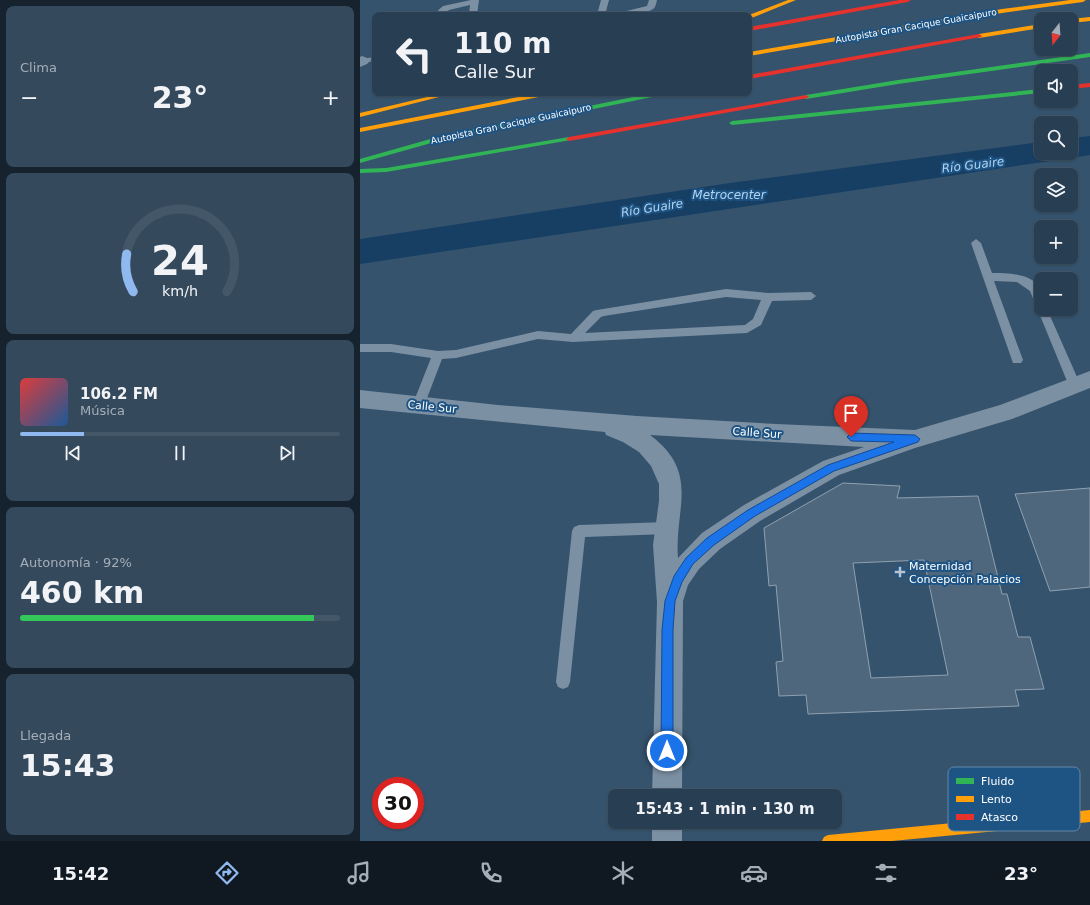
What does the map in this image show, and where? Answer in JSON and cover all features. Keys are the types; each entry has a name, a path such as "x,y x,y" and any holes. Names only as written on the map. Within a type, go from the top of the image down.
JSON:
{"main road":[{"path":"752,28 908,0"},
{"name":"Autopista Gran Cacique Guaicaipuro","path":"752,53 1002,11 1083,0"},
{"path":"752,16 796,4"},
{"path":"1078,21 1090,19"},
{"name":"Autopista Gran Cacique Guaicaipuro","path":"752,76 905,48 1034,27"},
{"path":"360,171 386,170 480,155 659,122 898,82 1029,65 1090,55"},
{"path":"1029,65 1090,60"},
{"path":"1078,86 1090,84"},
{"path":"659,122 716,123 957,101 1034,92"},
{"path":"360,115 439,96"},
{"path":"360,130 534,96"},
{"name":"Autopista Gran Cacique Guaicaipuro","path":"360,161 441,138 647,96"},
{"path":"1080,817 1090,816"},
{"path":"828,841 948,830"}],"street":[{"name":"Calle Sur","path":"670,601 678,579 690,561 710,542 752,513 831,468 915,439 1004,413 1082,383"},
{"name":"Calle Sur","path":"360,399 418,406 600,422 803,436 915,439"},
{"name":"Calle Sur","path":"600,422 628,433 650,447 663,464 671,490 665,546 670,601 668,630 667,789"},
{"path":"667,829 667,841"}],"lane":[{"path":"602,12 605,0"},
{"path":"629,12 650,8 653,0"},
{"path":"441,12 446,8 475,1 473,12"},
{"path":"976,243 1017,360"},
{"path":"987,277 1014,278 1033,286 1034,288"},
{"path":"573,338 597,314 604,312 726,293 768,297 811,296"},
{"path":"360,348 391,348 438,355 456,354 488,345 538,335 573,338 748,329 757,322 768,297"},
{"path":"1046,316 1082,383"},
{"path":"418,406 438,355"},
{"path":"563,682 579,531 667,528"}],"water":[{"name":"Metrocenter","path":"1090,136 1090,155 1078,157 1078,137"},
{"name":"Metrocenter","path":"1034,143 1034,160 1057,160 360,264 360,239 730,183"}],"building":[{"path":"843,483 900,486 897,498 978,496 1002,594 1007,594 1018,637 1030,637 1044,689 1015,690 1019,706 808,714 806,695 779,696 776,662 783,661 776,585 769,586 764,528","holes":["924,560 948,675 871,678 853,563"]},
{"path":"1090,488 1090,587 1050,591 1015,494"}],"traffic: fast":[{"path":"806,97 898,82 1090,55"},
{"path":"732,123 1034,92"},
{"path":"360,161 441,138 647,96"},
{"path":"360,171 386,170 569,139"}],"traffic: slow":[{"path":"752,16 793,0"},
{"path":"752,53 1002,11 1083,0"},
{"path":"1078,20 1090,19"},
{"path":"979,36 1034,27"},
{"path":"360,115 439,96"},
{"path":"360,130 534,96"},
{"path":"1080,817 1090,816"},
{"path":"828,841 948,830"}],"traffic: jam":[{"path":"752,28 908,0"},
{"path":"752,76 979,36"},
{"path":"1078,86 1090,85"},
{"path":"569,139 806,97"}],"place":[{"name":"Maternidad Concepción Palacios","path":"900,572"}],"route":[{"path":"667,751 668,630 670,601 678,579 690,561 710,542 752,513 831,468 915,439 851,437"}],"water label":[{"name":"Río Guaire","path":"973,165"},
{"name":"Río Guaire","path":"652,208"}]}
